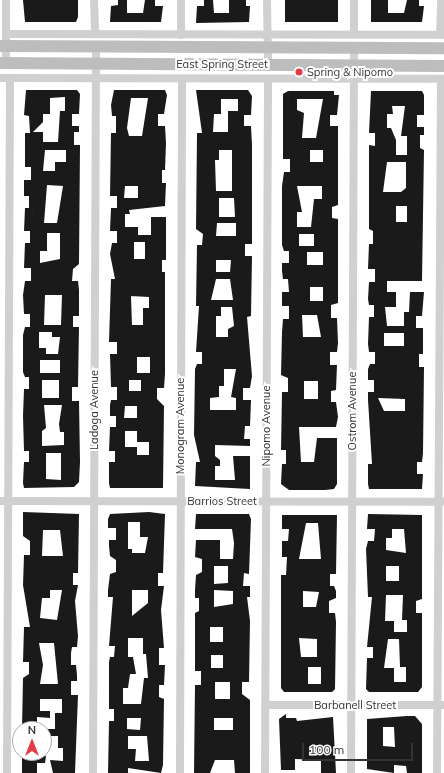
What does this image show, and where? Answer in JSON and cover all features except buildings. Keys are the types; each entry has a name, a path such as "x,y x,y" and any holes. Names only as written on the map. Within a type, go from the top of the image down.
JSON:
{"main road":[{"name":"East Spring Street","path":"3,46 444,48"},
{"name":"East Spring Street","path":"3,63 354,64 444,66"}],"street":[{"path":"3,63 3,46 6,34 6,0"},
{"path":"94,0 94,34"},
{"path":"181,0 181,35"},
{"path":"267,0 268,64"},
{"path":"354,0 354,34"},
{"path":"6,34 442,34 441,0"},
{"name":"Ladoga Avenue","path":"93,773 96,47"},
{"name":"Ostrom Avenue","path":"351,773 354,48"},
{"name":"East Spring Street","path":"0,78 442,79"},
{"path":"7,773 4,501 9,258 10,78"},
{"name":"Monogram Avenue","path":"180,773 182,79"},
{"name":"Nipomo Avenue","path":"265,773 268,79"},
{"path":"437,773 440,704 442,79"},
{"path":"0,258 9,258"},
{"name":"Barrios Street","path":"4,501 441,502"},
{"name":"Barbanell Street","path":"265,705 440,704"}],"place":[{"name":"Spring & Nipomo","path":"299,72"}]}
